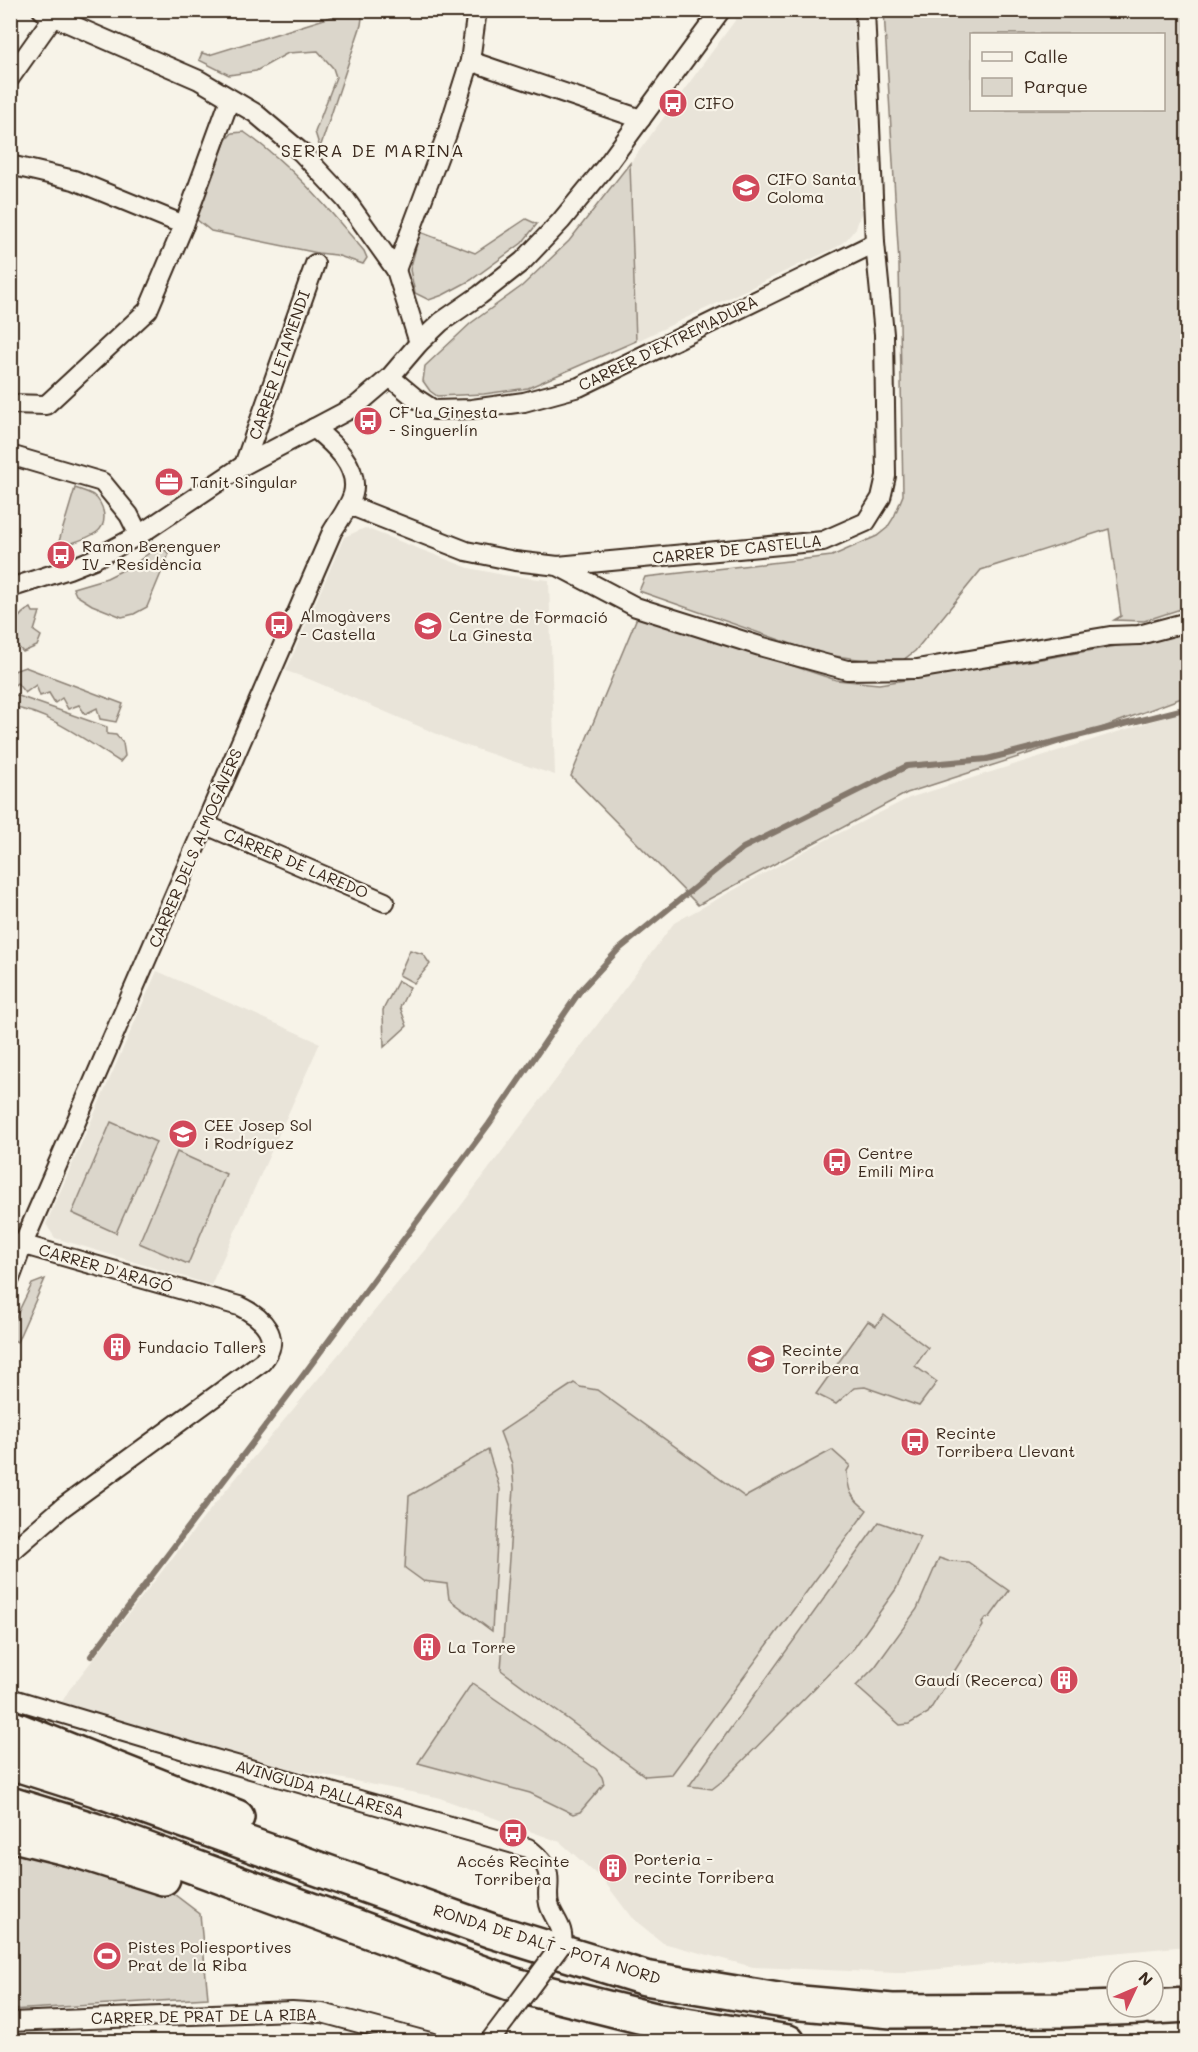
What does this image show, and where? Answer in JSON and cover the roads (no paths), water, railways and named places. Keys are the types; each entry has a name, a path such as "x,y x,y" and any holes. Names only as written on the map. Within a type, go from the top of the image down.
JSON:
{"highway":[{"path":"10,1727 554,1946"},
{"name":"RONDA DE DALT - POTA NORD","path":"10,1762 98,1790 492,1931 554,1946 645,1978 790,2002 892,2011 1105,2008"},
{"path":"10,1804 94,1830 515,1985"},
{"path":"10,1834 78,1851 310,1928 515,1985 655,2020 788,2042"},
{"path":"1165,2006 1188,2005"}],"street":[{"path":"396,270 447,134 470,61 477,10"},
{"path":"10,588 77,566 139,535 244,465 356,406 390,377 418,343 441,322 523,261 561,221 607,165 721,10"},
{"name":"CARRER DE CASTELLA","path":"349,505 466,551 515,561 558,566 823,542 866,522 882,498 886,476 884,333 875,243 865,10"},
{"path":"10,78 52,13 190,76 255,113 301,152 346,200 396,270 418,343"},
{"path":"470,61 640,119"},
{"path":"10,404 46,405 148,310 184,225 230,99"},
{"path":"10,165 74,180 184,225"},
{"name":"CARRER D'EXTREMADURA","path":"390,377 414,398 434,410 472,409 524,402 579,387 875,243"},
{"name":"CARRER LETAMENDI","path":"244,465 315,264"},
{"name":"CARRER DELS ALMOGÀVERS","path":"10,1280 17,1243 206,825 332,532 349,505 354,491 349,466 342,455 314,428"},
{"path":"10,455 102,482 129,515 139,535"},
{"path":"558,566 636,607 847,669 917,669 1110,636 1139,635 1188,622"},
{"name":"CARRER DE LAREDO","path":"206,825 385,902"},
{"name":"CARRER D'ARAGÓ","path":"10,1553 63,1507 247,1374 267,1356 270,1339 264,1322 239,1306 17,1243"},
{"name":"AVINGUDA PALLARESA","path":"10,1698 528,1848 547,1870 549,1904 560,1925 563,1937 554,1946"},
{"path":"489,2042 554,1946"},
{"name":"CARRER DE PRAT DE LA RIBA","path":"10,2022 291,2011 322,2013 430,2042"}],"waterway":[{"path":"91,1656 293,1389 489,1124 580,991 617,951 743,848 907,766 987,759 1188,708"}],"place":[{"name":"CIFO","path":"673,103"},
{"name":"CIFO Santa Coloma","path":"746,188"},
{"name":"CF La Ginesta - Singuerlín","path":"368,421"},
{"name":"Tanit Singular","path":"169,482"},
{"name":"Ramon Berenguer IV - Residència","path":"61,555"},
{"name":"Almogàvers - Castella","path":"279,625"},
{"name":"Centre de Formació La Ginesta","path":"428,626"},
{"name":"CEE Josep Sol i Rodríguez","path":"183,1134"},
{"name":"Centre Emili Mira","path":"837,1162"},
{"name":"Fundacio Tallers","path":"117,1347"},
{"name":"Recinte Torribera","path":"761,1359"},
{"name":"Recinte Torribera Llevant","path":"915,1442"},
{"name":"La Torre","path":"427,1647"},
{"name":"Gaudí (Recerca)","path":"1064,1680"},
{"name":"Accés Recinte Torribera","path":"513,1833"},
{"name":"Porteria - recinte Torribera","path":"613,1868"},
{"name":"Pistes Poliesportives Prat de la Riba","path":"107,1956"}],"district":[{"name":"SERRA DE MARINA","path":"373,151"}]}
